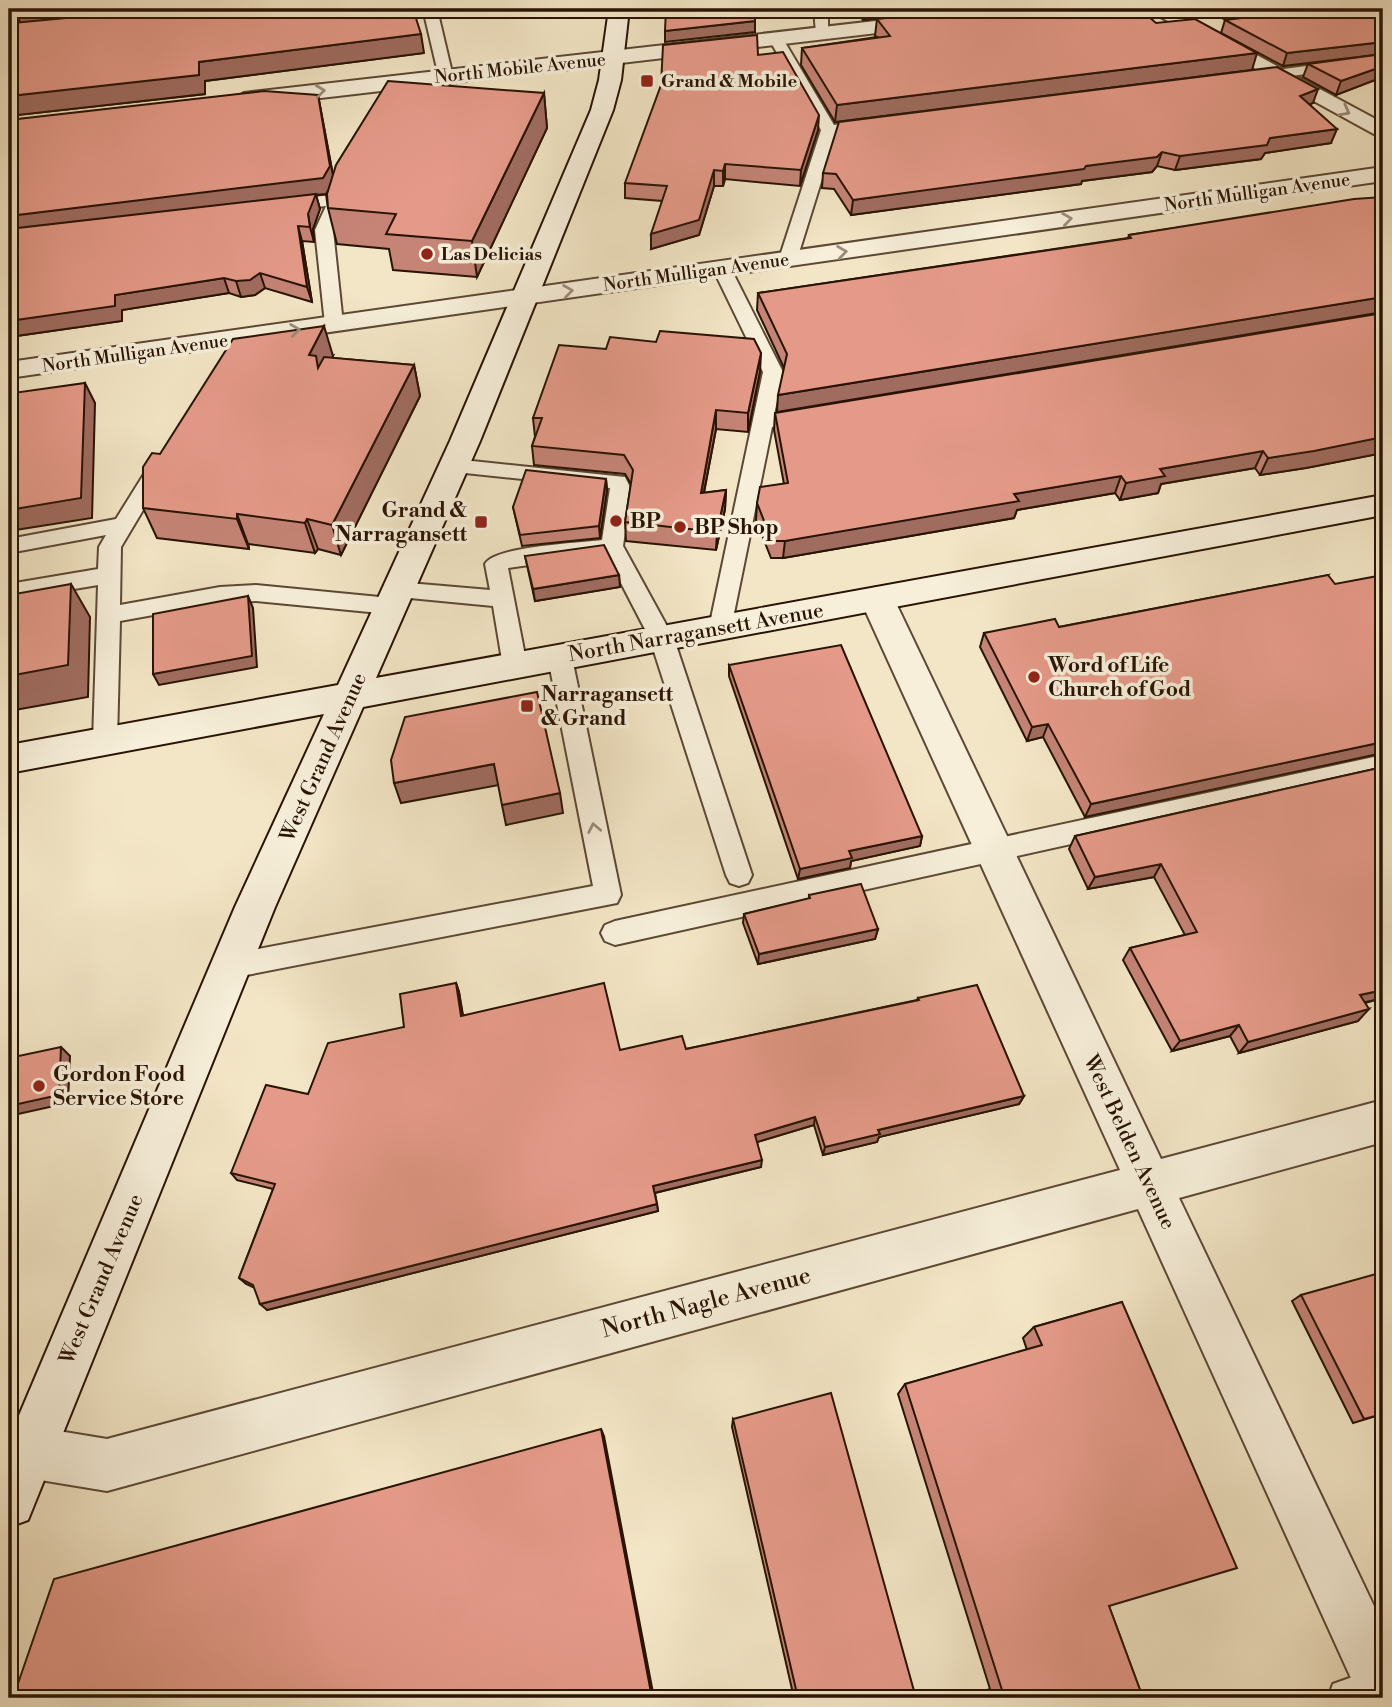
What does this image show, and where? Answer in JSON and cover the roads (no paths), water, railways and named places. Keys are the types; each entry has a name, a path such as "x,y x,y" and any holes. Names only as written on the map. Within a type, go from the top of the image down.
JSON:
{"street":[{"name":"West Grand Avenue","path":"9,1501 231,966 453,466 602,110 614,58 619,9"},
{"name":"North Mobile Avenue","path":"228,102 1031,9"},
{"path":"1156,9 1383,132"},
{"name":"North Mulligan Avenue","path":"9,370 1383,174"},
{"name":"North Narragansett Avenue","path":"9,759 1383,505"},
{"name":"West Belden Avenue","path":"877,599 1383,1685"},
{"name":"North Nagle Avenue","path":"28,1452 107,1465 1383,1121"}],"lane":[{"path":"9,59 15,37 16,9"},
{"path":"430,9 446,77"},
{"path":"821,9 823,33"},
{"path":"776,39 829,130 788,260"},
{"path":"1235,79 1383,60"},
{"path":"391,105 405,81"},
{"path":"829,130 883,123"},
{"path":"334,324 324,230 334,200 348,177"},
{"path":"266,208 334,200"},
{"path":"720,628 773,372 722,269"},
{"path":"226,361 241,337"},
{"path":"761,423 829,412"},
{"path":"105,741 110,547 174,443"},
{"path":"453,466 618,482 621,489 612,546 662,639 739,875"},
{"path":"9,546 122,525"},
{"path":"515,666 500,599 496,564 505,560 612,546"},
{"path":"9,592 110,575"},
{"path":"108,615 220,595 256,593 500,599"},
{"path":"231,966 607,895 560,657"},
{"path":"615,933 1383,765"},
{"path":"1347,1698 1383,1685"}],"place":[{"name":"Grand & Mobile","path":"647,81"},
{"name":"Las Delicias","path":"427,254"},
{"name":"BP","path":"616,521"},
{"name":"Grand & Narragansett","path":"481,522"},
{"name":"BP Shop","path":"680,527"},
{"name":"Word of Life Church of God","path":"1034,677"},
{"name":"Narragansett & Grand","path":"527,706"},
{"name":"Gordon Food Service Store","path":"39,1086"}]}
